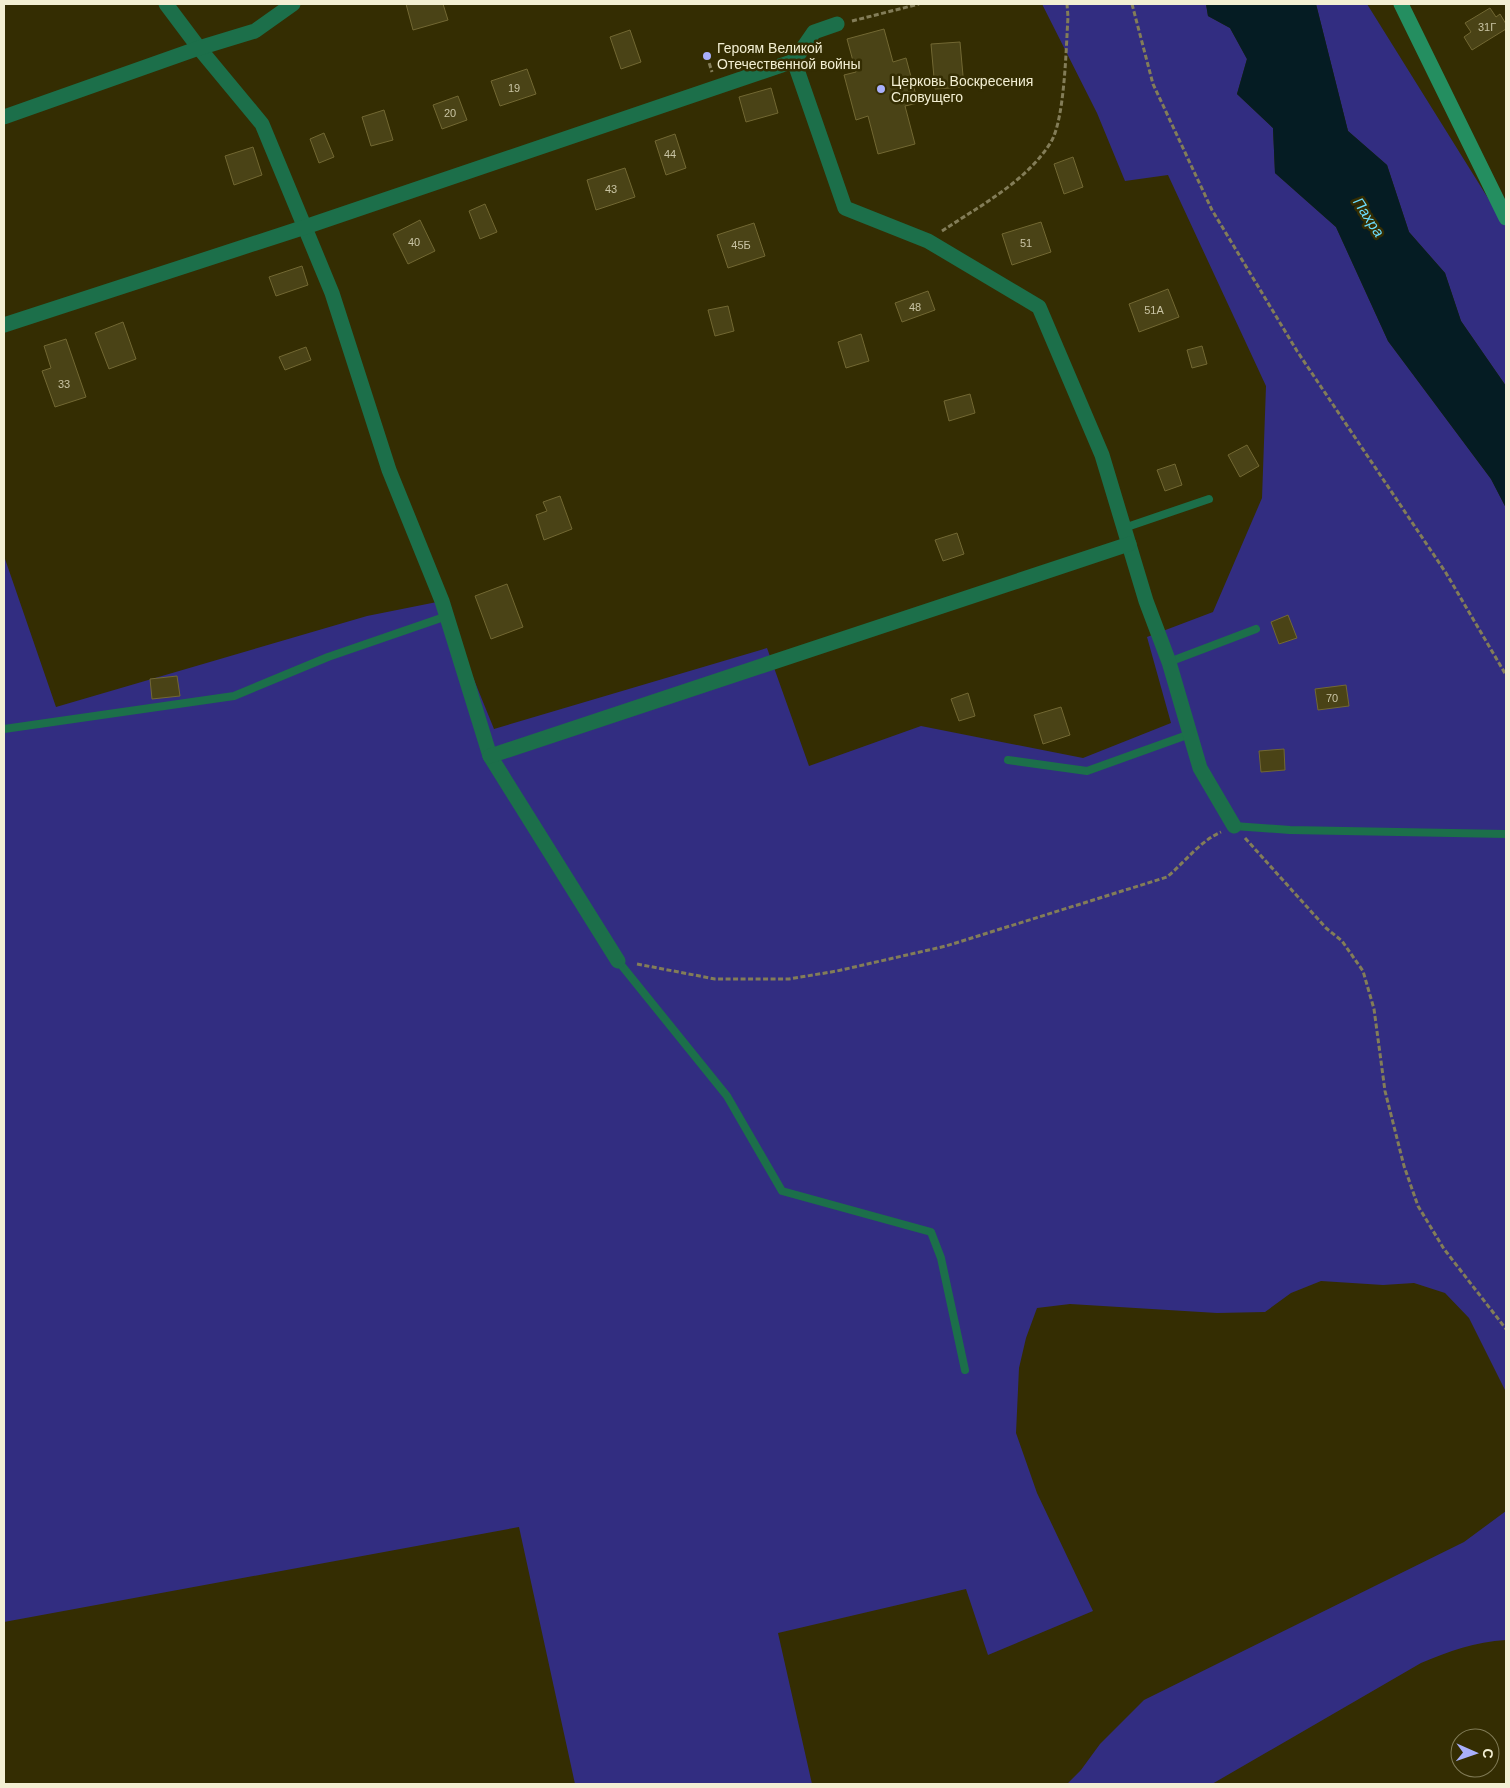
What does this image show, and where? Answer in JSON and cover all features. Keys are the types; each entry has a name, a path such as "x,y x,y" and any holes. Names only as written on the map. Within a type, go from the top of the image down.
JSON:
{"street":[{"path":"166,4 199,48 262,124 332,293 389,470 447,616 490,756 618,961"},
{"path":"4,117 199,48 254,31 294,4"},
{"path":"1401,4 1506,218"},
{"path":"4,325 305,227 794,61 814,32 837,24"},
{"path":"794,61 845,208 928,241 1039,307 1102,455 1146,601 1168,662 1200,768 1234,826"},
{"path":"490,756 1129,544"}],"lane":[{"path":"1124,528 1209,499"},
{"path":"4,729 234,696 328,657 447,616"},
{"path":"1168,662 1256,629"},
{"path":"1008,760 1087,771 1190,734"},
{"path":"1234,826 1290,830 1506,834"},
{"path":"618,961 727,1096 782,1191 932,1232 941,1258 965,1370"}],"path":[{"path":"837,24 919,4"},
{"path":"928,241 1022,177 1052,141 1062,104 1068,17 1067,4"},
{"path":"1132,4 1153,84 1212,210 1297,351 1446,573 1506,675"},
{"path":"618,961 714,979 789,979 837,972 946,946 1167,877 1187,860 1204,840 1234,826 1326,928 1342,940 1363,971 1374,1009 1385,1091 1404,1166 1418,1206 1444,1249 1506,1330"}],"shaded area":[{"path":"1042,4 1206,4 1208,16 1230,28 1247,59 1237,94 1273,128 1275,173 1336,227 1388,341 1491,479 1506,508 1506,1392 1469,1318 1445,1293 1414,1283 1383,1285 1321,1281 1291,1293 1265,1312 1217,1313 1070,1304 1037,1308 1026,1338 1019,1368 1016,1433 1037,1493 1093,1611 988,1655 966,1589 778,1633 812,1784 575,1784 519,1527 4,1622 4,556 56,707 367,616 442,601 494,729 767,648 809,766 921,726 1083,758 1171,723 1147,637 1213,612 1262,498 1266,386 1168,175 1125,181 1097,113"},
{"path":"1316,4 1367,4 1506,227 1506,386 1461,321 1445,273 1409,232 1387,165 1348,131"},
{"path":"1506,1511 1506,1640 1462,1648 1421,1663 1212,1784 1067,1784 1081,1770 1100,1744 1144,1700 1464,1542"}],"water":[{"name":"Пахра","path":"1206,4 1316,4 1348,131 1387,165 1409,232 1445,273 1461,321 1506,386 1506,508 1491,479 1388,341 1336,227 1275,173 1273,128 1237,94 1247,59 1230,28 1208,16"}],"building":[{"path":"406,4 443,4 448,20 413,30"},
{"path":"1490,8 1496,17 1500,14 1506,24 1506,29 1472,50 1464,37 1471,32 1465,23"},
{"name":"Церковь Воскресения Словущего","path":"884,29 893,62 906,58 918,103 905,106 915,144 878,154 868,116 856,120 844,75 856,72 847,39"},
{"path":"630,30 641,62 621,69 610,37"},
{"path":"960,42 964,87 935,89 931,44"},
{"path":"527,69 536,94 500,106 491,81"},
{"path":"771,88 778,113 746,122 739,97"},
{"path":"458,96 467,120 442,129 433,105"},
{"path":"384,110 393,140 371,146 362,117"},
{"path":"324,133 334,157 319,163 310,139"},
{"path":"675,134 686,168 666,175 655,141"},
{"path":"253,147 262,175 234,185 225,156"},
{"path":"1073,157 1083,187 1064,194 1054,164"},
{"path":"625,168 635,197 596,210 587,180"},
{"path":"485,204 497,232 480,239 469,211"},
{"path":"420,220 435,251 408,264 393,234"},
{"path":"1041,222 1051,252 1012,265 1002,234"},
{"path":"754,223 765,256 728,268 717,235"},
{"path":"302,266 308,285 276,296 269,277"},
{"path":"1168,289 1179,317 1139,332 1129,304"},
{"path":"928,291 935,310 902,322 895,303"},
{"path":"728,306 734,331 715,336 708,310"},
{"path":"123,322 136,359 109,369 95,333"},
{"path":"861,334 869,361 846,368 838,342"},
{"path":"66,339 86,397 55,407 42,371 51,368 44,346"},
{"path":"1202,346 1207,364 1192,368 1187,350"},
{"path":"306,347 311,360 285,370 279,357"},
{"path":"970,394 975,413 949,421 944,401"},
{"path":"1247,445 1259,466 1240,477 1228,455"},
{"path":"1175,464 1182,485 1165,491 1157,470"},
{"path":"560,496 572,529 544,540 536,515 547,511 543,502"},
{"path":"957,533 964,554 943,561 935,540"},
{"path":"507,584 523,627 491,639 475,596"},
{"path":"1288,615 1297,638 1279,644 1271,622"},
{"path":"177,676 180,696 152,699 150,679"},
{"path":"1346,685 1349,706 1318,710 1315,689"},
{"path":"968,693 975,716 959,721 951,699"},
{"path":"1061,707 1070,735 1043,744 1034,715"},
{"path":"1284,749 1285,770 1261,772 1259,751"}],"place":[{"name":"Героям Великой Отечественной войны","path":"707,56"},
{"name":"Церковь Воскресения Словущего","path":"881,89"}]}
